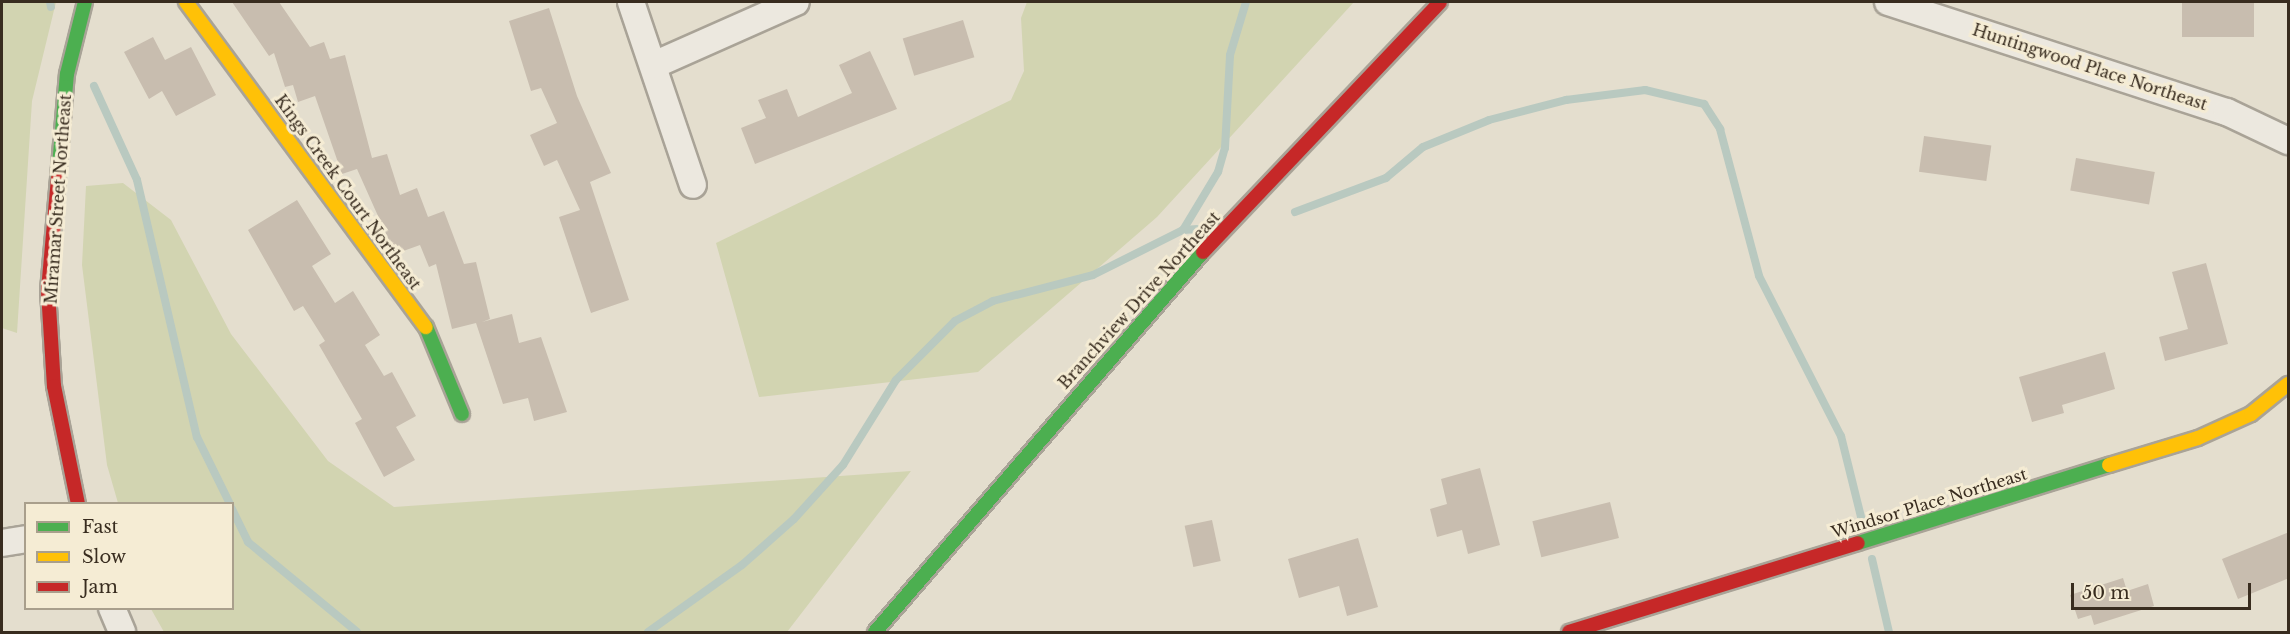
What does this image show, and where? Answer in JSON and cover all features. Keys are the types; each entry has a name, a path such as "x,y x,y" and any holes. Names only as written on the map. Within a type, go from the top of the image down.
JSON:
{"street":[{"name":"Miramar Street Northeast","path":"78,502 54,386 48,291 68,74 85,2"},
{"name":"Kings Creek Court Northeast","path":"186,2 434,338 462,414"},
{"path":"631,2 693,185"},
{"path":"654,65 796,2"},
{"name":"Branchview Drive Northeast","path":"875,633 1118,346 1440,2"},
{"name":"Huntingwood Place Northeast","path":"1888,2 2227,112 2289,141"},
{"name":"Windsor Place Northeast","path":"1569,633 2198,438 2251,414 2289,384"},
{"path":"2,543 24,539"},
{"path":"112,610 122,633"}],"green space":[{"path":"2,2 56,2 32,101 17,333 2,328"},
{"path":"1027,2 1354,2 1157,217 978,372 759,397 716,243 1011,100 1024,71 1021,18"},
{"path":"123,183 171,220 231,334 328,461 394,507 911,471 787,632 164,632 152,610 234,610 234,502 118,502 107,465 82,265 86,186"}],"building":[{"path":"232,2 279,2 310,47 324,42 330,59 345,55 372,158 387,154 400,195 417,188 428,217 444,211 464,264 476,262 490,319 482,322 512,314 519,343 541,337 567,412 534,421 528,398 503,404 476,323 452,329 436,264 429,267 420,245 395,254 357,169 342,174 315,96 298,102 293,85 285,87 274,53 269,56"},
{"path":"2182,2 2254,2 2254,37 2182,37"},
{"path":"549,8 577,96 611,173 590,182 629,300 591,313 559,217 580,210 557,160 544,166 530,135 557,123 541,88 531,91 509,21"},
{"path":"963,20 974,57 914,76 903,38"},
{"path":"153,37 165,60 191,47 216,95 176,116 162,91 149,99 124,52"},
{"path":"870,51 897,109 755,164 741,128 766,118 758,100 787,89 798,117 852,93 839,65"},
{"path":"1924,136 1991,145 1986,181 1919,172"},
{"path":"2076,158 2155,172 2149,204 2070,190"},
{"path":"297,200 331,254 312,266 335,303 353,291 380,335 365,345 384,376 392,372 416,416 396,427 415,460 384,477 355,423 362,419 319,345 325,341 303,306 294,311 248,230"},
{"path":"2206,263 2228,344 2165,361 2159,337 2188,329 2172,272"},
{"path":"2105,352 2115,389 2062,405 2064,413 2032,422 2019,377"},
{"path":"1480,468 1500,545 1468,554 1462,530 1437,537 1430,509 1447,504 1441,479"},
{"path":"1610,502 1619,538 1541,557 1532,521"},
{"path":"1212,520 1221,561 1193,567 1185,526"},
{"path":"2289,532 2289,578 2238,599 2222,559"},
{"path":"1358,538 1378,607 1347,616 1339,586 1299,598 1288,559"},
{"path":"2123,578 2127,591 2148,584 2154,606 2094,625 2091,615 2078,619 2070,595"}],"waterway":[{"path":"50,2 51,7"},
{"path":"648,632 742,565 794,519 843,465 896,380 955,321 993,301 1093,275 1183,230 1218,172 1225,148 1230,55 1246,2"},
{"path":"94,86 137,180 197,437 229,502"},
{"path":"1295,212 1386,178 1423,147 1489,120 1566,100 1645,90 1704,104 1720,129 1759,276 1841,436 1862,521"},
{"path":"1183,230 1198,229"},
{"path":"234,513 248,542 357,632"},
{"path":"1872,559 1889,632"}],"traffic: fast":[{"path":"58,178 67,74 85,2"},
{"path":"875,632 1203,252"},
{"path":"426,327 462,414"},
{"path":"1858,543 2109,465"}],"traffic: slow":[{"path":"186,2 426,327"},
{"path":"2109,465 2198,438 2251,414 2288,384"}],"traffic: jam":[{"path":"1203,252 1440,2"},
{"path":"58,178 48,291 54,386 78,502"},
{"path":"1569,632 1858,543"}]}
